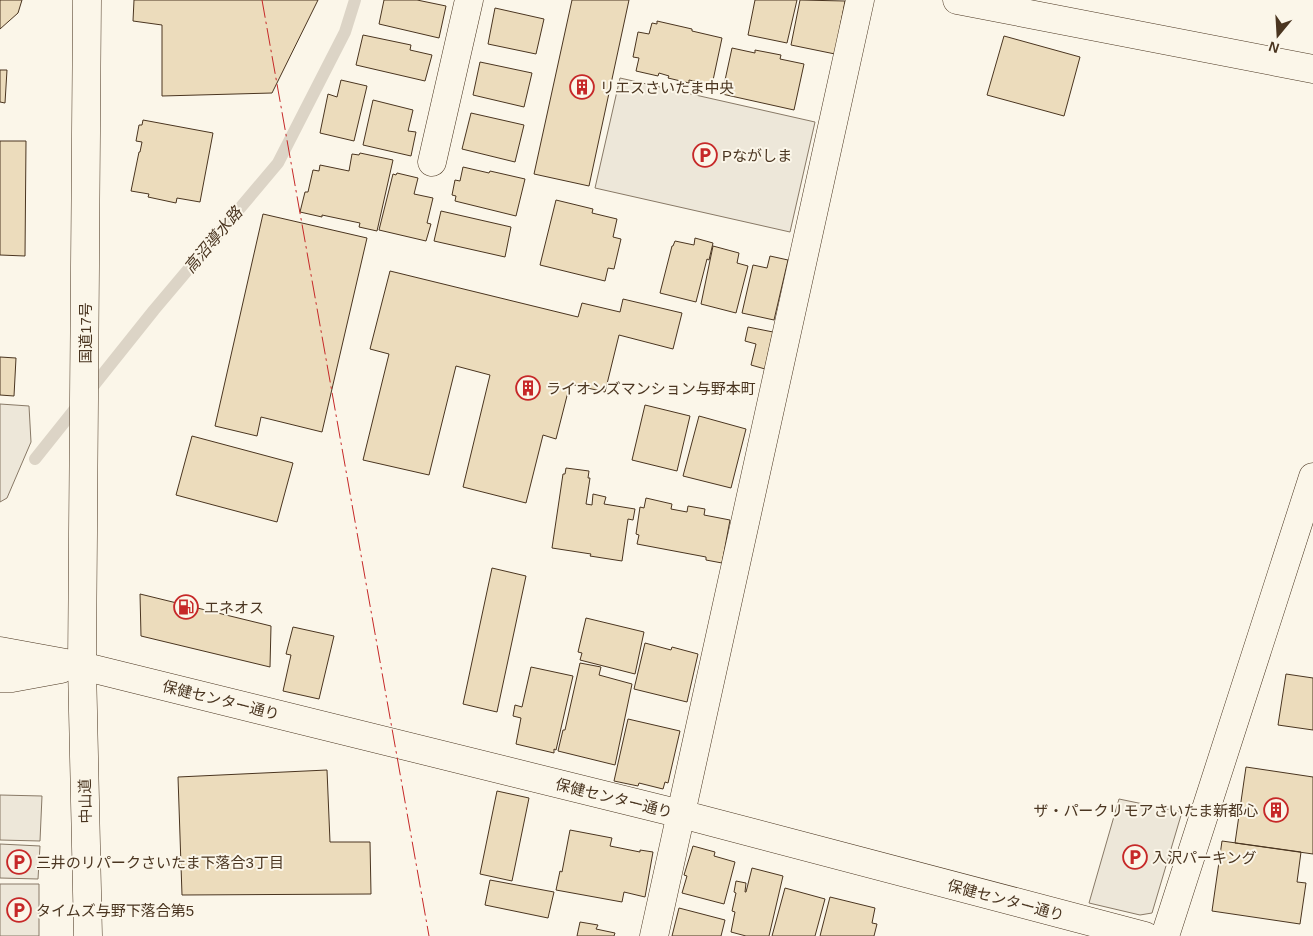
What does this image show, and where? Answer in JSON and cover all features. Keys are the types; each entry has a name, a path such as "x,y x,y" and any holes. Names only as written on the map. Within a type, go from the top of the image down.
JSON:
{"main road":[{"name":"国道17号","path":"82,666 87,0"},
{"path":"432,162 469,0"},
{"path":"654,936 860,0"},
{"path":"957,0 1313,69"},
{"path":"1165,936 1313,477"},
{"name":"保健センター通り","path":"0,651 82,666 681,814 1145,936"},
{"path":"0,678 12,678 82,666"},
{"name":"中山道","path":"82,666 88,936"}],"shaded area":[{"name":"Pながしま","path":"620,78 815,122 790,232 595,188"},
{"path":"0,404 29,406 31,442 7,498 0,502"},
{"path":"0,795 42,796 40,841 0,840"},
{"name":"入沢パーキング","path":"1119,799 1182,812 1152,913 1140,915 1089,903"},
{"name":"三井のリパークさいたま下落合3丁目","path":"0,844 40,846 38,879 0,878"},
{"name":"タイムズ与野下落合第5","path":"0,884 39,884 39,936 0,936"}],"building":[{"path":"0,0 22,0 18,13 0,29"},
{"path":"134,0 318,0 272,93 162,96 162,25 133,21"},
{"path":"384,0 417,0 446,6 439,38 379,24"},
{"name":"リエスさいたま中央","path":"572,0 629,0 589,186 534,174"},
{"path":"755,0 797,0 787,43 748,35"},
{"path":"800,0 845,1 835,54 791,45"},
{"path":"495,8 544,19 536,54 488,44"},
{"path":"657,21 722,38 712,85 689,80 689,83 668,78 669,76 659,73 658,76 636,71 639,58 633,57 638,32 649,34 652,23 657,24"},
{"path":"363,35 411,45 410,50 432,55 425,81 356,65"},
{"path":"1004,36 1080,57 1064,116 987,95"},
{"path":"732,48 755,53 755,50 781,55 780,59 804,64 794,110 722,94"},
{"path":"480,62 532,73 524,107 473,95"},
{"path":"0,70 7,70 5,103 0,102"},
{"path":"341,80 367,86 354,141 320,133 328,94 337,97"},
{"path":"373,100 413,110 408,131 416,132 411,156 363,145"},
{"path":"471,113 524,125 515,162 462,149"},
{"path":"143,120 213,133 200,202 177,198 176,203 148,197 149,194 131,191 142,142 136,141 139,125 142,125"},
{"path":"0,141 26,141 25,256 0,255"},
{"path":"360,153 393,160 377,231 359,227 360,223 300,212 305,192 308,192 313,170 319,171 320,165 349,171 352,154 359,155"},
{"path":"463,167 525,179 516,216 455,201 456,196 452,195 455,180 460,181"},
{"path":"397,173 418,178 414,194 433,198 427,223 431,224 426,241 379,230 393,174 396,175"},
{"path":"556,200 593,209 592,213 617,219 613,237 621,239 614,269 608,268 605,281 540,265"},
{"path":"441,211 511,227 505,257 434,241"},
{"path":"263,214 367,238 322,432 261,417 257,436 215,426"},
{"path":"695,238 713,243 696,302 660,293 675,241 694,245"},
{"path":"713,246 739,253 737,263 748,266 736,313 701,304"},
{"path":"770,256 788,260 774,320 742,313 753,265 767,268"},
{"name":"ライオンズマンション与野本町","path":"390,271 578,317 582,303 620,312 623,299 682,313 673,349 619,335 605,392 570,384 556,439 543,435 526,503 463,487 490,375 456,366 429,475 363,460 389,354 370,349"},
{"path":"748,327 773,332 765,369 751,365 756,344 745,341"},
{"path":"0,357 16,358 14,396 0,395"},
{"path":"645,405 690,416 677,471 632,460"},
{"path":"699,416 746,429 731,488 683,476"},
{"path":"192,436 293,463 277,522 176,495"},
{"path":"566,468 589,471 588,478 590,478 586,504 592,505 593,494 606,497 604,504 635,509 633,520 628,519 622,561 552,548 563,474 565,474"},
{"path":"646,498 672,504 671,509 687,512 688,506 705,509 704,515 730,520 722,563 706,560 706,557 637,544 639,535 636,534 640,507 644,508"},
{"path":"492,568 526,576 497,712 463,704"},
{"path":"140,594 271,626 270,667 141,636"},
{"path":"586,618 644,632 635,674 580,660 582,653 578,652"},
{"path":"293,627 334,636 319,699 283,691 291,655 286,654"},
{"path":"645,643 671,650 672,647 698,654 687,702 634,689"},
{"path":"580,663 601,667 599,675 632,684 615,765 558,751 563,730 565,730"},
{"path":"531,667 573,676 554,753 516,744 521,718 513,716 515,705 522,707"},
{"path":"1286,674 1313,678 1313,730 1278,725"},
{"path":"628,719 680,731 668,783 665,782 663,789 639,783 638,786 614,781"},
{"name":"ザ・パークリモアさいたま新都心","path":"1246,767 1313,777 1313,854 1235,843"},
{"path":"327,770 330,842 370,842 371,894 182,895 178,777"},
{"path":"497,791 529,798 512,881 480,874"},
{"path":"570,830 612,838 610,846 640,852 640,850 653,852 645,897 624,892 622,902 556,890 560,871 562,872"},
{"path":"1222,841 1301,852 1297,882 1306,883 1300,924 1212,911"},
{"path":"693,846 715,852 714,856 735,862 724,904 682,893 687,876 684,875"},
{"path":"752,868 783,876 769,936 746,936 731,932 735,912 732,911 736,893 734,892 736,881 746,883 746,892"},
{"path":"490,880 554,892 548,918 485,905"},
{"path":"785,888 825,899 815,936 772,936"},
{"path":"830,897 875,908 872,923 877,924 874,936 820,936"},
{"path":"679,908 725,920 721,936 672,936"},
{"path":"580,922 598,925 596,929 615,933 614,936 577,936"}],"waterway":[{"name":"高沼導水路","path":"35,459 154,310 278,163 345,32 355,0"}],"power":[{"path":"262,0 429,936"}],"place":[{"name":"リエスさいたま中央","path":"582,87"},
{"name":"Pながしま","path":"705,155"},
{"name":"ライオンズマンション与野本町","path":"528,388"},
{"name":"エネオス","path":"186,607"},
{"name":"ザ・パークリモアさいたま新都心","path":"1276,810"},
{"name":"入沢パーキング","path":"1135,857"},
{"name":"三井のリパークさいたま下落合3丁目","path":"19,862"},
{"name":"タイムズ与野下落合第5","path":"19,910"}]}
